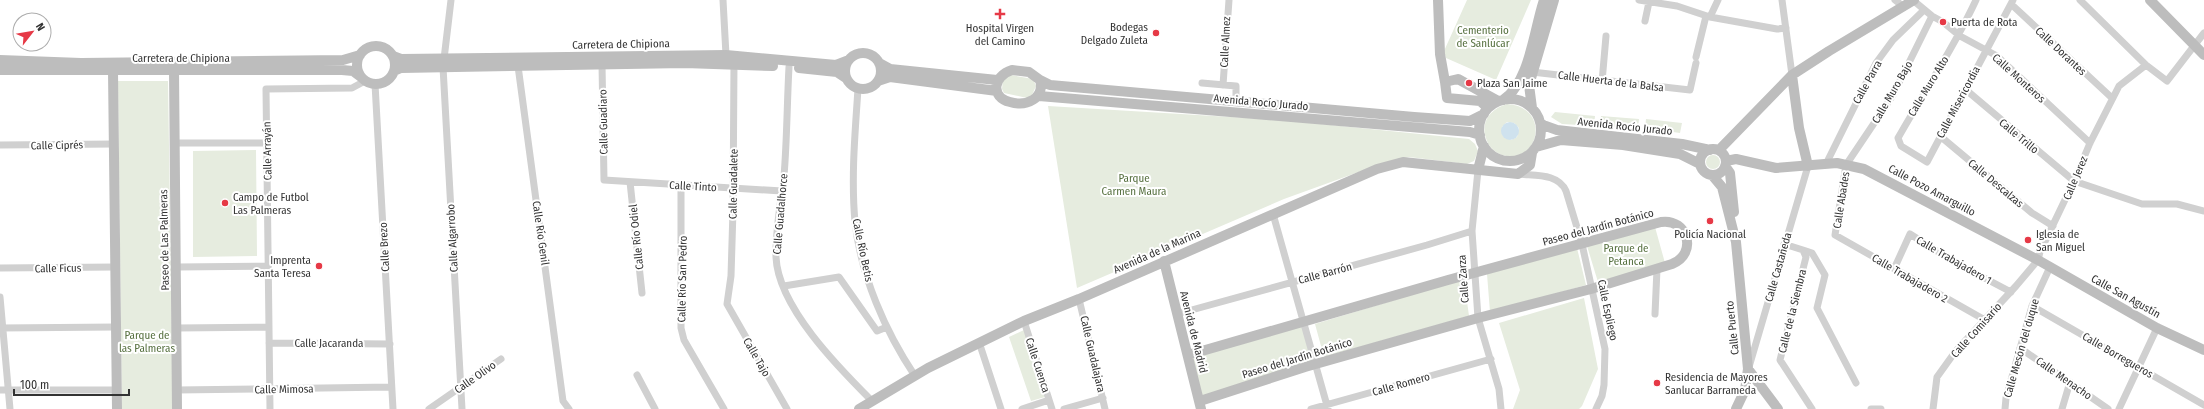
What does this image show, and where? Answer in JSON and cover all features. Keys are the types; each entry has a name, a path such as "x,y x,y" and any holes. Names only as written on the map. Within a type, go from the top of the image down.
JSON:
{"street":[{"name":"Calle Algarrobo","path":"451,0 443,63 462,409"},
{"path":"723,0 726,55"},
{"name":"Calle Almez","path":"1223,85 1229,0"},
{"path":"1438,0 1440,54 1448,98 1480,101 1486,111"},
{"path":"1534,150 1515,161 1506,161 1497,158 1484,146 1480,136 1481,121 1486,111 1516,86 1525,66 1544,0"},
{"path":"1518,174 1530,165 1534,150 1541,135 1540,122 1532,108 1529,90 1532,72 1554,0"},
{"path":"1639,0 1677,6 1708,16 1777,29 1786,28"},
{"path":"1708,16 1718,0"},
{"path":"1782,0 1799,128 1808,166"},
{"path":"1895,0 1904,7"},
{"path":"1714,150 1726,164 1720,173 1712,175 1703,170 1700,164 1704,154 1714,150 1792,75 1914,0"},
{"name":"Calle Monteros","path":"1914,0 1924,10 1943,22 1960,36 1997,56 2090,143"},
{"name":"Calle Muro Alto","path":"1927,162 1901,146 1898,138 1934,74 1960,36 1976,0"},
{"path":"2080,0 2146,65 2167,81 2204,33"},
{"name":"Calle Misericordia","path":"1927,162 2012,1"},
{"name":"Calle Dorantes","path":"2012,1 2112,98"},
{"path":"2154,1 2204,55"},
{"path":"1645,21 1648,2"},
{"name":"Calle Parra","path":"1826,164 1876,63 1893,40 1924,10"},
{"name":"Calle Huerta de la Balsa","path":"1532,72 1602,82 1690,90 1696,60 1708,16"},
{"name":"Calle Muro Bajo","path":"1846,165 1893,95 1932,16"},
{"path":"1602,82 1606,36"},
{"path":"374,46 383,47 393,56 394,71 387,81 375,84 363,79 357,69 360,55 366,49 374,46"},
{"path":"997,80 890,69 879,63 873,56 864,53 856,55 849,60 845,69 846,78 858,88 867,89 878,81 890,77 997,91"},
{"name":"Carretera de Chipiona","path":"0,60 81,63 343,60 360,55"},
{"name":"Carretera de Chipiona","path":"394,71 402,68 443,63 726,55 836,65 849,60"},
{"name":"Carretera de Chipiona","path":"393,56 401,59 443,63 518,66 734,63 837,72 846,78"},
{"name":"Calle Guadalete","path":"727,304 731,276 734,188 734,63"},
{"path":"878,81 881,71 879,63"},
{"name":"Calle Guadiaro","path":"602,64 604,180"},
{"name":"Calle Jerez","path":"2038,260 2040,252 2112,98 2119,86 2146,65"},
{"name":"Calle Río Genil","path":"518,66 564,400 569,409"},
{"name":"Calle Guadalhorce","path":"789,67 782,191 776,258 784,286 801,320 844,373 872,401"},
{"name":"Carretera de Chipiona","path":"0,70 342,70 353,71 363,79"},
{"name":"Paseo de Las Palmeras","path":"174,70 177,267 177,409"},
{"path":"1012,70 1029,72 1040,80 1042,88 1039,96 1031,101 1010,102 1000,96 997,91 997,80 1001,75 1012,70"},
{"path":"113,71 117,409"},
{"name":"Calle Arrayán","path":"270,409 266,89 352,88 363,79"},
{"path":"1445,82 1458,79 1501,100 1514,99 1524,102 1532,108"},
{"name":"Avenida Rocío Jurado","path":"1040,80 1050,85 1470,121 1486,111"},
{"name":"Avenida Rocío Jurado","path":"1202,83 1236,86 1236,101"},
{"name":"Calle Brezo","path":"375,84 393,409"},
{"name":"Calle Río Betis","path":"858,88 853,179 855,223 866,274 887,327 902,357 915,376"},
{"path":"1472,101 1476,88"},
{"name":"Calle Trillo","path":"1965,89 2074,181"},
{"name":"Avenida Rocío Jurado","path":"1039,96 1050,95 1470,132 1480,136"},
{"name":"Avenida Rocío Jurado","path":"1540,122 1557,130 1682,144 1714,150"},
{"name":"Calle Descalzas","path":"1940,136 2032,213 2053,226"},
{"name":"Avenida Rocío Jurado","path":"1534,150 1561,140 1623,145 1680,154 1700,164"},
{"path":"175,143 267,143"},
{"name":"Calle Ciprés","path":"0,145 114,144"},
{"name":"Calle Zarza","path":"1484,146 1478,170 1472,231 1478,318 1499,389 1501,409"},
{"path":"1481,157 1491,171"},
{"name":"Calle Pozo Amarguillo","path":"1726,164 1736,159 1776,168 1826,164 1846,165 1864,169 2038,260"},
{"name":"Avenida de la Marina","path":"859,409 915,376 1024,320 1079,299 1378,169 1403,162 1478,170"},
{"name":"Calle Puerto","path":"1726,164 1730,173 1737,231 1736,242"},
{"path":"1530,165 1539,177"},
{"name":"Calle Abades","path":"1835,235 1846,165"},
{"name":"Calle Castañeda","path":"1748,369 1808,166"},
{"name":"Calle Espliego","path":"1478,170 1553,178 1563,184 1582,244 1605,350 1602,396 1596,409"},
{"name":"Calle Puerto","path":"1712,175 1722,188 1736,242 1748,369 1745,390 1736,409"},
{"name":"Calle Tinto","path":"604,180 681,186 782,191"},
{"path":"2074,181 2142,204 2177,204 2204,211"},
{"name":"Calle Río Odiel","path":"630,182 642,293"},
{"name":"Calle Río San Pedro","path":"681,186 681,328 684,340 724,409"},
{"path":"1273,214 1328,407"},
{"name":"Paseo del Jardín Botánico","path":"1188,355 1661,222 1674,223 1681,227 1686,234 1688,242 1687,250 1683,257 1676,262 1657,269 1591,289 1478,318 1316,364 1201,405"},
{"name":"Calle Barrón","path":"1177,314 1472,231"},
{"name":"Calle Trabajadero 1","path":"1894,269 1910,234 1956,264 2011,292"},
{"name":"Calle Trabajadero 2","path":"1835,235 1985,320"},
{"path":"1784,244 1812,253 1825,275 1817,308 1856,383"},
{"name":"Calle de la Siembra","path":"1803,250 1806,257 1780,360 1812,409"},
{"name":"Calle San Agustín","path":"2038,260 2157,328 2204,350"},
{"name":"Calle Comisario","path":"1933,409 1938,377 1955,352 2011,292 2038,260"},
{"name":"Avenida de Madrid","path":"1164,261 1201,405"},
{"path":"177,267 268,266"},
{"name":"Calle Mesón del duque","path":"2005,409 2006,398 2032,306 2050,267"},
{"name":"Calle Ficus","path":"0,268 115,268"},
{"path":"1656,314 1657,269"},
{"path":"784,286 839,277 877,331 887,327"},
{"path":"0,298 1,328 10,409"},
{"name":"Calle Guadalajara","path":"1079,299 1106,409"},
{"name":"Calle Tajo","path":"727,304 787,409"},
{"name":"Calle Borregueros","path":"2032,306 2204,405"},
{"name":"Calle Cuenca","path":"1024,320 1052,409"},
{"path":"1,328 116,327"},
{"path":"177,328 269,327"},
{"path":"2119,409 2157,328"},
{"path":"979,342 1001,409"},
{"name":"Calle Jacaranda","path":"269,343 390,344"},
{"name":"Calle Menacho","path":"2020,348 2108,409"},
{"name":"Calle Olivo","path":"429,409 501,359"},
{"name":"Calle Romero","path":"1311,409 1328,407 1491,359"},
{"path":"1748,369 1778,409"},
{"path":"637,375 655,409"},
{"path":"2062,409 2070,382"},
{"path":"1745,390 1752,384 1760,384"},
{"name":"Calle Mimosa","path":"178,390 270,390 392,387"},
{"path":"0,390 116,390"},
{"path":"1064,409 1103,398"},
{"path":"1022,409 1049,400"},
{"path":"1870,409 1881,409"}],"green space":[{"name":"Cementerio de Sanlúcar","path":"1467,0 1531,0 1496,80 1446,58 1444,51"},
{"path":"1011,75 1033,79 1036,86 1032,95 1027,98 1004,93 1002,89 1003,79"},
{"name":"Parque de las Palmeras","path":"118,81 168,81 173,409 122,409"},
{"path":"1507,104 1521,108 1530,115 1535,124 1535,135 1532,144 1525,152 1515,156 1502,155 1495,151 1488,143 1485,134 1485,123 1491,113","holes":["1507,122 1514,123 1519,128 1517,137 1511,140 1503,136 1502,127"]},
{"name":"Parque Carmen Maura","path":"1048,106 1281,120 1469,139 1475,144 1478,151 1474,161 1467,164 1409,157 1378,165 1284,199 1077,288"},
{"path":"1555,112 1595,116 1594,126 1562,124 1551,117"},
{"path":"1601,116 1639,119 1638,129 1600,125"},
{"path":"1646,119 1682,123 1680,133 1645,128"},
{"name":"Campo de Futbol Las Palmeras","path":"256,150 257,256 193,257 193,151"},
{"path":"1713,155 1718,157 1720,162 1718,167 1713,169 1708,167 1706,162 1708,157"},
{"name":"Parque de Petanca","path":"1655,227 1665,263 1598,282 1587,246"},
{"path":"1577,248 1586,285 1490,312 1487,274"},
{"path":"1464,279 1469,316 1324,357 1315,324"},
{"path":"1584,298 1598,369 1582,406 1579,409 1513,409 1520,390 1499,323"},
{"path":"1304,323 1316,365 1200,401 1188,355"},
{"path":"1024,330 1045,397 1031,401 1009,337"}],"water":[{"path":"1510,122 1516,125 1519,131 1516,137 1510,140 1504,137 1501,131 1504,125"}],"place":[{"name":"Hospital Virgen del Camino","path":"1000,14"},
{"name":"Puerta de Rota","path":"1943,22"},
{"name":"Bodegas Delgado Zuleta","path":"1156,33"},
{"name":"Plaza San Jaime","path":"1469,83"},
{"name":"Campo de Futbol Las Palmeras","path":"225,203"},
{"name":"Policía Nacional","path":"1710,221"},
{"name":"Iglesia de San Miguel","path":"2028,240"},
{"name":"Imprenta Santa Teresa","path":"319,266"},
{"name":"Residencia de Mayores Sanlucar Barrameda","path":"1657,383"}]}
